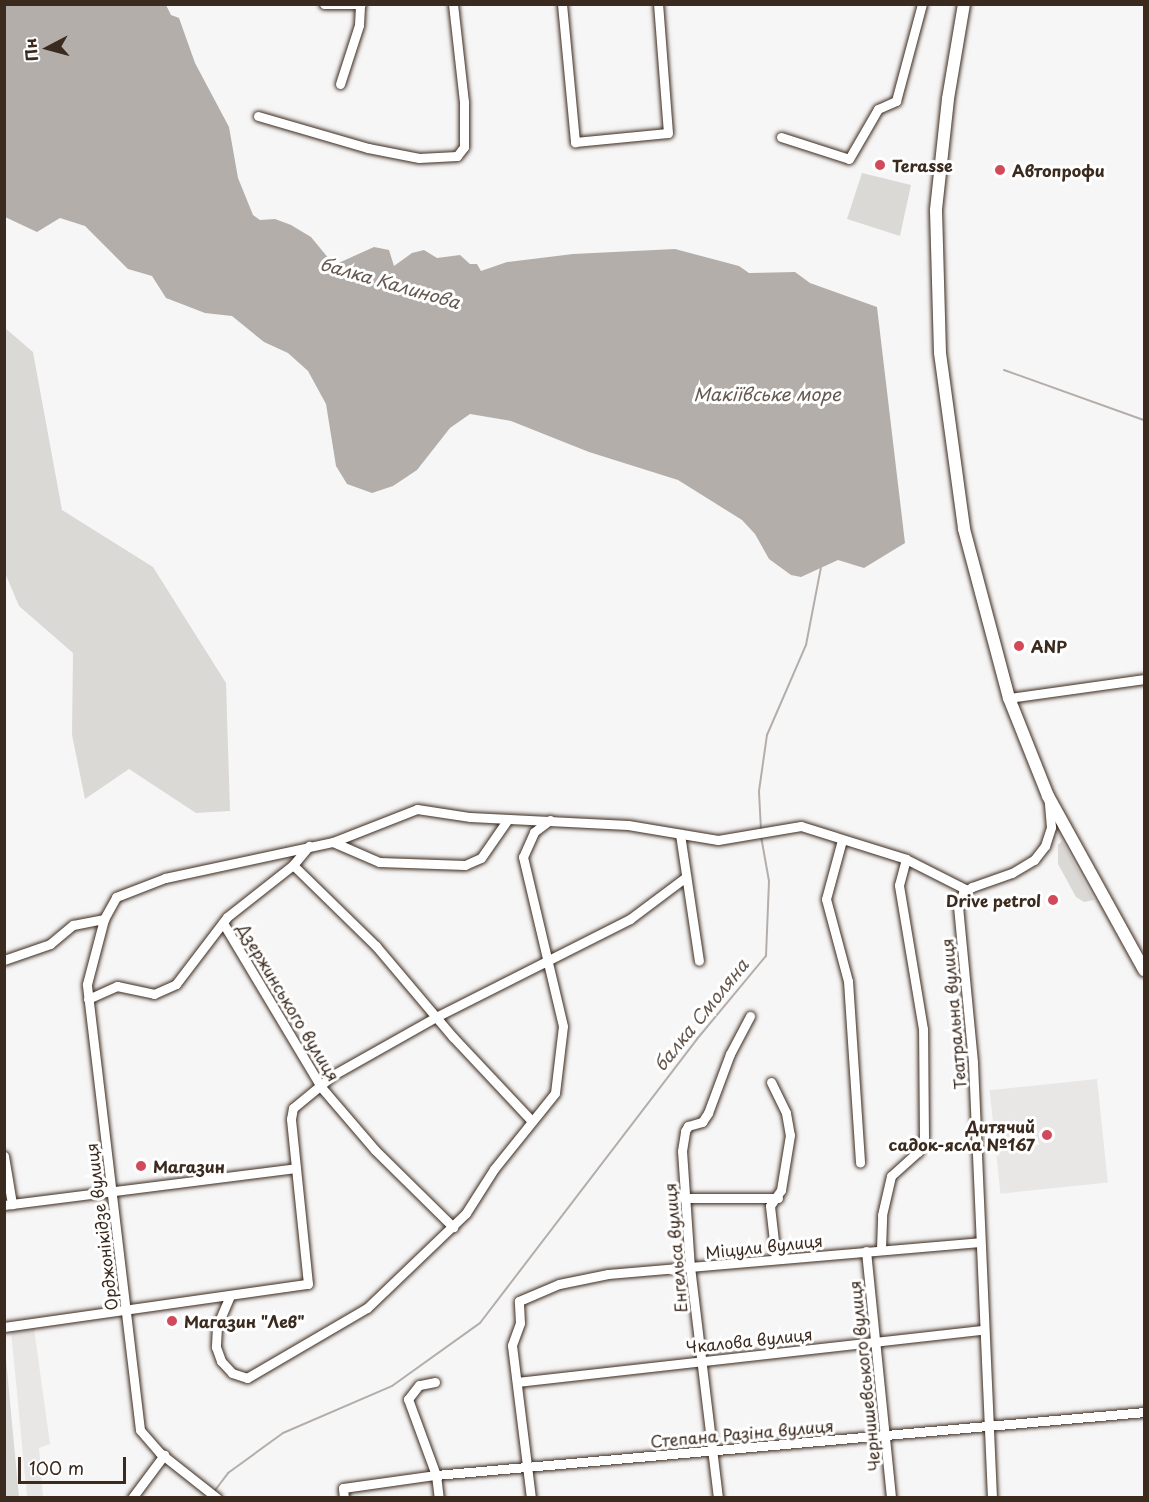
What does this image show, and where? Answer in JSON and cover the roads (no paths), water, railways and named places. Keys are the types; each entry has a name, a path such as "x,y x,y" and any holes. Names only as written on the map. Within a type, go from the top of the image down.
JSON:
{"main road":[{"path":"964,4 948,99 936,210 940,353 964,529 1009,698 1048,796 1144,970"}],"street":[{"path":"324,4 360,5 359,25 340,84"},
{"path":"258,116 368,148 418,158 457,156 464,147 464,102 453,4"},
{"path":"562,4 575,142 668,133 658,4"},
{"path":"781,137 849,159 878,109 896,101 922,4"},
{"path":"1009,698 1144,680"},
{"path":"4,960 50,944 73,925 104,919 116,897 165,878 333,842 417,809 508,819 628,825 718,840 769,829 801,826 823,830 842,840 906,860 967,890 1025,868 1034,860 1045,846 1051,827 1048,796"},
{"path":"333,842 379,862 465,865 481,858 508,819"},
{"path":"229,1298 217,1326 216,1347 221,1362 232,1373 247,1378 367,1308 453,1227 532,1121 555,1094 563,1026 550,959 524,857 534,832 550,820"},
{"path":"680,834 699,961"},
{"path":"842,840 826,899 848,981 860,1163"},
{"path":"88,999 117,986 154,994 176,984 223,923 293,865 309,846"},
{"path":"881,1249 882,1215 891,1176 918,1152 924,1137 923,1029 899,885 906,860"},
{"path":"293,865 376,946 436,1017 532,1121"},
{"path":"4,1327 229,1298 308,1284 291,1119 293,1108 320,1086 436,1017 630,919 686,876"},
{"name":"Театральна вулиця","path":"967,890 960,899 958,914 968,981 992,1497"},
{"name":"Орджонікідзе вулиця","path":"104,919 87,984 88,999 140,1430 164,1455 204,1484 217,1497"},
{"name":"Дзержинського вулиця","path":"223,923 320,1086 375,1150 453,1227"},
{"name":"Енгельса вулиця","path":"718,1497 683,1198 685,1131 688,1126 702,1122 708,1113 730,1053 750,1016"},
{"path":"771,1082 786,1113 790,1135 778,1198 770,1206 776,1259"},
{"path":"4,1156 8,1204 296,1168"},
{"path":"683,1198 778,1198"},
{"name":"Міцули вулиця","path":"517,1382 512,1345 520,1323 519,1301 559,1284 608,1274 980,1242"},
{"name":"Чернишевського вулиця","path":"866,1251 891,1497"},
{"name":"Чкалова вулиця","path":"517,1382 984,1330"},
{"path":"435,1382 419,1385 408,1399 436,1475 439,1497"},
{"path":"517,1382 531,1497"},
{"name":"Степана Разіна вулиця","path":"343,1493 436,1475 1144,1412"},
{"path":"132,1497 164,1455"}],"water":[{"name":"Макіївське море","path":"5,4 166,5 171,15 179,18 195,63 229,127 238,178 253,215 260,220 275,219 291,225 311,237 334,265 374,247 389,250 394,266 412,253 424,250 437,258 460,255 470,264 477,264 481,271 507,262 573,254 675,249 739,266 749,273 795,272 810,283 877,307 905,543 864,568 838,560 801,577 791,575 769,559 755,534 742,520 678,480 589,452 511,421 470,414 450,428 417,470 393,486 372,493 347,484 336,466 326,404 308,371 288,353 264,342 232,316 205,313 166,298 152,276 128,269 85,226 60,218 37,232 5,217"}],"waterway":[{"name":"балка Калинова","path":"1004,370 1144,420"},
{"name":"балка Смоляна","path":"761,830 759,791 767,735 806,645 821,567"},
{"name":"балка Смоляна","path":"213,1493 228,1473 283,1433 392,1386 480,1323 697,1039 766,956 769,881 761,836"}],"place":[{"name":"Terasse","path":"880,165"},
{"name":"Автопрофи","path":"1000,170"},
{"name":"ANP","path":"1019,646"},
{"name":"Drive petrol","path":"1053,900"},
{"name":"Дитячий садок-ясла №167","path":"1047,1135"},
{"name":"Магазин","path":"141,1166"},
{"name":"Магазин \"Лев\"","path":"172,1321"}]}
